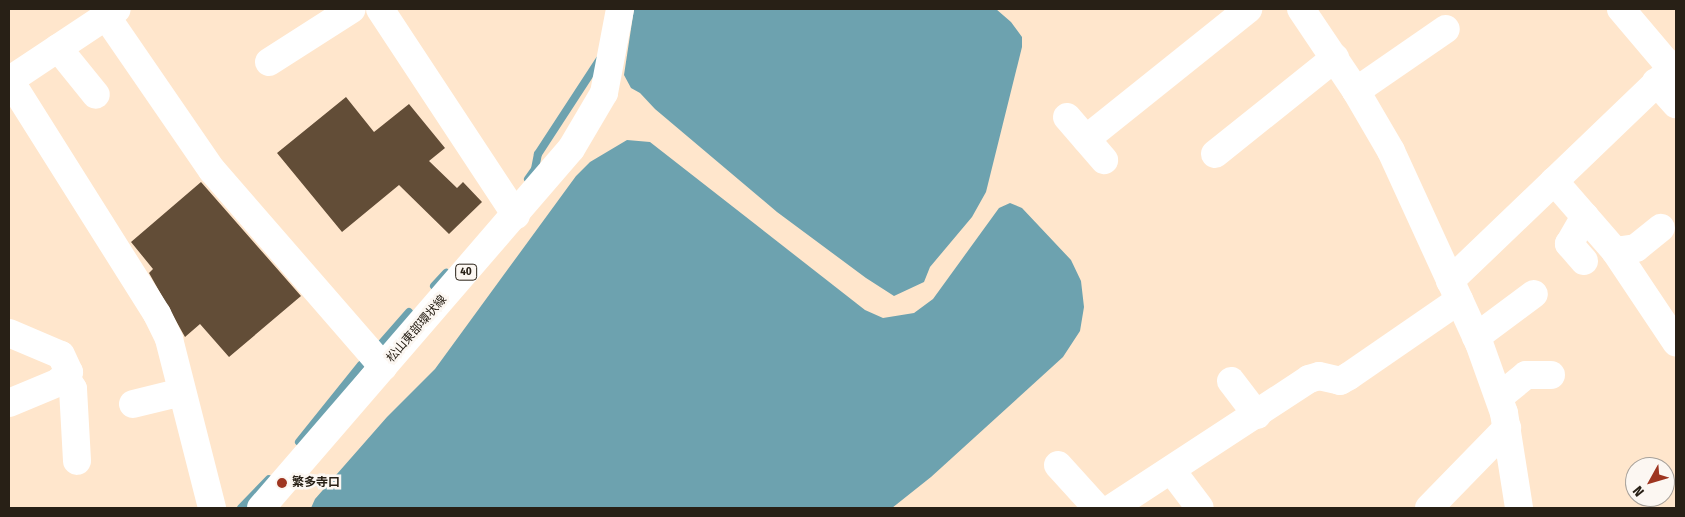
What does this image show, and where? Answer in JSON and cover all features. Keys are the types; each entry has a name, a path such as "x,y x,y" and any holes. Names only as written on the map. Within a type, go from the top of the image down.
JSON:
{"street":[{"path":"268,62 352,9"},
{"path":"380,9 516,215"},
{"name":"松山東部環状線","path":"261,508 516,215 571,149 604,93 620,9"},
{"path":"1086,139 1248,9"},
{"path":"1301,9 1356,91 1391,151 1476,337 1499,397 1507,428 1519,508"},
{"path":"1621,9 1668,71 1676,104"},
{"path":"212,508 169,339 144,290 9,80 111,12 212,170 383,367"},
{"path":"1356,91 1446,29"},
{"path":"58,48 96,95"},
{"path":"1215,154 1334,58"},
{"path":"1112,508 1137,490 1172,471 1309,379 1319,376 1340,380 1349,376 1455,290 1554,181 1668,71"},
{"path":"1067,116 1104,160"},
{"path":"1554,181 1615,251 1676,342"},
{"path":"1584,261 1569,244 1585,216"},
{"path":"1615,251 1636,248 1661,228"},
{"path":"1476,337 1534,294"},
{"path":"9,333 60,355 68,366 66,377 73,389 77,461"},
{"path":"1499,397 1526,375 1551,375"},
{"path":"9,403 66,377"},
{"path":"1231,381 1257,415"},
{"path":"133,404 182,392"},
{"path":"1429,508 1507,428"},
{"path":"1058,465 1097,508"},
{"path":"1172,471 1200,508"}],"water":[{"path":"634,9 996,9 1011,22 1022,37 1022,47 986,192 972,217 930,267 924,282 894,296 866,278 777,212 655,109 640,93 631,88 624,75"},
{"path":"627,140 650,142 865,310 883,318 914,313 933,299 999,208 1010,203 1022,208 1071,260 1081,281 1084,307 1080,331 1063,357 931,477 892,508 311,508 315,499 387,417 435,369 576,176 590,162"}],"building":[{"path":"346,97 374,132 409,104 445,148 429,161 457,188 463,182 482,202 449,234 399,185 342,232 277,153"},
{"path":"201,182 301,296 229,357 200,324 185,337 149,273 153,269 131,242"}],"waterway":[{"path":"528,179 535,169 538,154 600,59"},
{"path":"434,286 446,273"},
{"path":"382,343 409,312"},
{"path":"299,442 361,365"},
{"path":"241,508 269,479"}],"place":[{"name":"繁多寺口","path":"282,483"}]}
